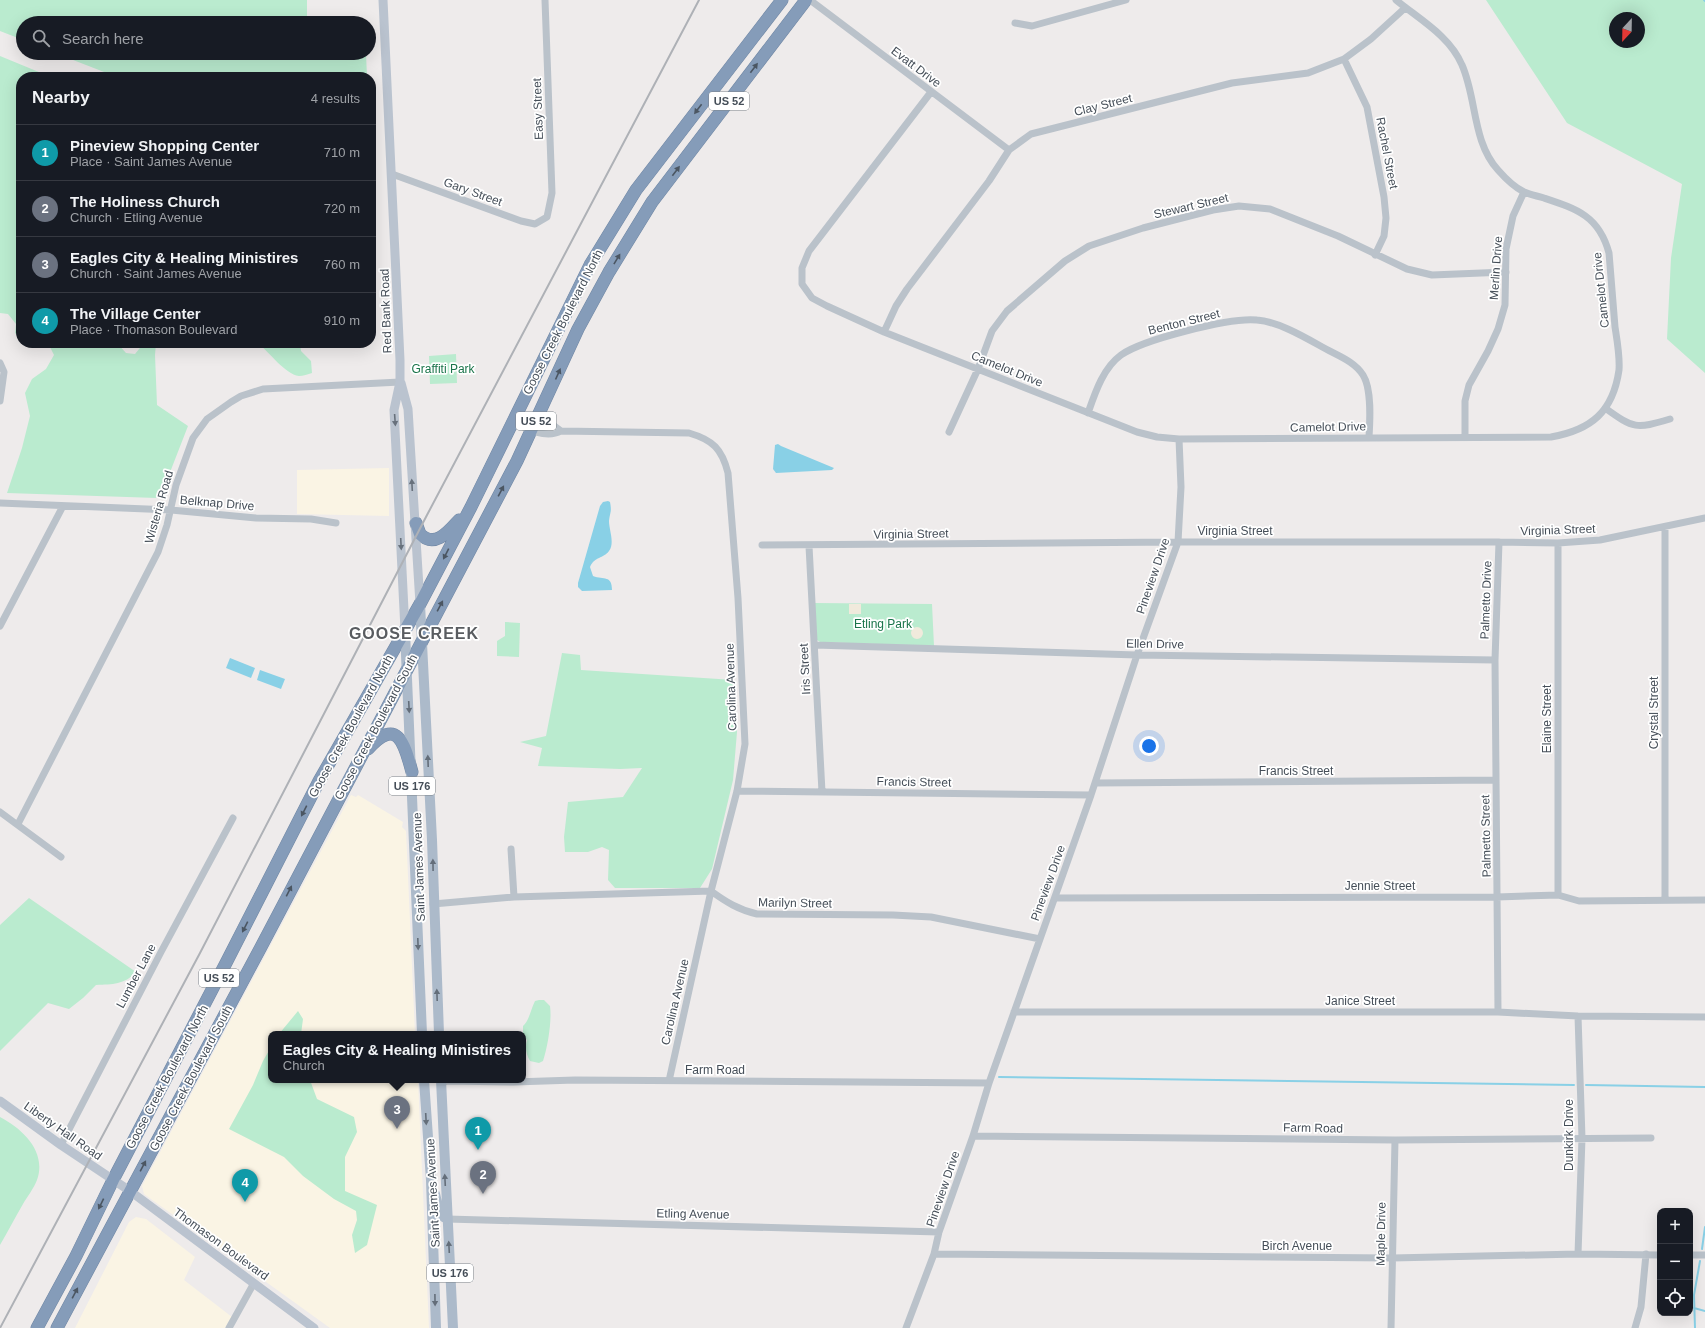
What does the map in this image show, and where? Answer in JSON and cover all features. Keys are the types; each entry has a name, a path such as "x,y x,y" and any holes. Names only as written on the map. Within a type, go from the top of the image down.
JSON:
{"highway":[{"name":"Goose Creek Boulevard North","path":"37,1328 76,1256 113,1180 227,962 319,781 420,604 471,507 590,265 636,190 782,0"},
{"name":"Goose Creek Boulevard South","path":"57,1328 261,947 357,762 517,461 578,329 632,232 656,197 806,0"},
{"path":"416,524 420,534 423,537 430,540 437,540 444,536 471,507"},
{"path":"357,762 374,743 383,736 389,734 400,739 405,747 412,772"}],"main road":[{"name":"Red Bank Road","path":"383,0 392,174 400,382 394,410 405,631"},
{"name":"Red Bank Road","path":"400,382 408,409 420,604"},
{"name":"Saint James Avenue","path":"420,604 427,727 439,1031"},
{"name":"Saint James Avenue","path":"405,631 422,1031"},
{"name":"Saint James Avenue","path":"424,1083 431,1180 436,1328"},
{"name":"Saint James Avenue","path":"440,1083 453,1328"},
{"name":"Liberty Hall Road","path":"0,1101 113,1180"},
{"name":"Thomason Boulevard","path":"113,1180 130,1191 314,1328"},
{"path":"431,1180 438,1202 440,1215 447,1219"}],"street":[{"name":"Easy Street","path":"545,0 552,193 547,217"},
{"name":"Evatt Drive","path":"810,0 930,92 1009,150"},
{"path":"1015,22 1032,26 1126,0"},
{"name":"Camelot Drive","path":"930,92 809,251 802,268 802,284 812,298 884,332 1137,432 1156,437 1179,440 1465,436 1551,437 1567,434 1580,429 1593,422 1605,408 1613,391 1619,369 1610,254 1606,240 1596,225 1583,214 1572,208 1524,192 1497,170 1484,149 1476,122 1468,81 1462,64 1454,50 1445,40 1396,0"},
{"name":"Clay Street","path":"884,332 896,306 907,289 989,181 1009,150 1032,134 1232,83 1308,73 1344,59 1371,39 1405,8"},
{"name":"Rachel Street","path":"1344,59 1367,107 1384,197 1386,218 1384,236 1375,255"},
{"name":"Gary Street","path":"392,174 521,221 535,224 547,217"},
{"name":"Merlin Drive","path":"1465,436 1465,401 1469,385 1488,351 1498,329 1505,305 1506,249 1513,216 1524,192"},
{"name":"Stewart Street","path":"949,432 978,369 992,331 1007,311 1064,261 1089,246 1143,228 1213,210 1239,206 1270,209 1338,236 1407,270 1432,275 1506,272"},
{"name":"Benton Street","path":"1088,413 1099,384 1110,367 1119,356 1137,346 1214,324 1257,320 1285,328 1352,362 1364,375 1370,402 1369,437"},
{"path":"0,363 4,372 0,401"},
{"name":"Wisteria Road","path":"18,824 158,552 168,525 176,485 193,438 207,419 241,396 263,389 400,382"},
{"path":"1605,408 1624,422 1636,426 1648,426 1670,419"},
{"path":"540,412 545,419 560,431"},
{"name":"Carolina Avenue","path":"513,422 531,432 555,434 560,431 689,433 713,443 722,455 728,473 738,598 745,744 737,791 711,891 668,1081"},
{"name":"Pineview Drive","path":"906,1328 934,1254 939,1232 974,1136 1014,1012 1091,795 1137,655 1178,542 1181,487 1179,440"},
{"name":"Belknap Drive","path":"0,503 171,510 256,518 311,519 336,523"},
{"path":"0,626 63,506"},
{"name":"Virginia Street","path":"762,545 809,546 1178,542 1558,543 1600,540 1705,518"},
{"name":"Crystal Street","path":"1665,527 1665,900"},
{"name":"Palmetto Drive","path":"1495,660 1499,542"},
{"name":"Elaine Street","path":"1558,543 1558,895"},
{"name":"Iris Street","path":"809,546 822,792"},
{"name":"Ellen Drive","path":"815,644 1137,655 1495,660"},
{"name":"Palmetto Street","path":"1495,660 1498,1012"},
{"name":"Francis Street","path":"1095,783 1496,780"},
{"name":"Francis Street","path":"737,791 1091,795"},
{"path":"0,812 61,857"},
{"name":"Lumber Lane","path":"61,1145 233,818"},
{"path":"511,848 514,897"},
{"path":"433,904 514,897 711,891"},
{"name":"Marilyn Street","path":"711,891 726,902 743,911 757,914 893,915 931,917 1040,939"},
{"name":"Jennie Street","path":"1055,898 1497,897 1558,895 1579,901 1705,900"},
{"name":"Janice Street","path":"1014,1012 1498,1012 1578,1016 1705,1017"},
{"name":"Dunkirk Drive","path":"1578,1016 1582,1138 1578,1254"},
{"name":"Farm Road","path":"526,1082 575,1080 990,1083"},
{"name":"Farm Road","path":"974,1136 1395,1140 1651,1138"},
{"name":"Maple Drive","path":"1392,1328 1395,1140"},
{"name":"Etling Avenue","path":"447,1219 939,1232"},
{"name":"Birch Avenue","path":"934,1254 1392,1258 1578,1254 1657,1255"},
{"path":"1635,1328 1641,1307 1646,1254"},
{"path":"1693,1255 1705,1255"},
{"path":"229,1328 254,1283"}],"shaded area":[{"path":"389,468 389,516 297,514 297,470"},
{"path":"351,795 356,797 358,795 403,822 402,827 406,831 415,1031 268,1031 268,1083 418,1083 429,1328 330,1328 144,1194 142,1186"},
{"path":"136,1217 146,1219 195,1257 184,1280 232,1317 225,1328 75,1328 129,1222"}],"green space":[{"path":"0,0 307,0 307,16 16,16 16,37 0,31"},
{"path":"1486,0 1705,0 1705,373 1667,339 1671,258 1682,184 1567,123"},
{"path":"0,56 39,72 16,72 16,324 8,314 0,313"},
{"path":"73,60 366,60 367,72 104,72"},
{"path":"50,348 122,348 126,353 135,354 140,348 156,348 157,405 188,426 167,480 157,498 7,493 22,448 30,416 25,393 32,379 46,369 54,355"},
{"path":"263,348 301,348 301,351 311,361 312,373 299,376 283,367"},
{"name":"Graffiti Park","path":"456,354 457,383 430,384 429,356"},
{"name":"Etling Park","path":"814,603 932,604 934,646 820,642 817,640"},
{"path":"505,622 520,623 519,657 497,656 497,641 505,636"},
{"path":"562,653 580,655 581,670 734,680 737,732 733,780 712,869 700,888 615,888 608,880 609,850 602,847 588,852 565,852 564,837 568,802 623,797 642,768 620,769 538,766 542,748 520,742 546,736"},
{"path":"29,898 136,972 123,982 96,985 69,1009 48,1003 0,1051 0,925"},
{"path":"544,1000 550,1006 549,1033 543,1061 539,1063 530,1061 526,1048 526,1031 523,1031 523,1026 535,1001"},
{"path":"298,1011 303,1019 301,1031 281,1031"},
{"path":"268,1052 268,1083 311,1083 317,1099 354,1117 357,1132 345,1157 345,1191 377,1205 367,1245 355,1253 352,1235 357,1220 356,1211 334,1199 303,1176 284,1157 229,1129 253,1085"},
{"path":"0,1117 17,1128 31,1142 39,1160 39,1170 34,1186 0,1245"}],"sand":[{"path":"849,604 861,604 861,614 849,614"},
{"path":"915,627 919,627 923,633 919,639 915,639 911,635 911,631"}],"water":[{"path":"778,444 834,468 832,470 776,473 773,469 775,445"},
{"path":"603,502 610,502 611,508 609,521 612,540 611,548 607,554 594,561 590,567 593,576 607,579 611,582 612,590 582,591 578,587 578,583 600,506"},
{"path":"230,658 255,668 251,678 226,668"},
{"path":"260,670 285,679 281,689 257,680"}],"waterway":[{"path":"999,1077 1574,1085"},
{"path":"1586,1085 1705,1087"},
{"path":"1702,1249 1705,1227"},
{"path":"1695,1328 1694,1295 1700,1261"},
{"path":"1694,1308 1705,1311"}],"railway":[{"path":"0,1328 200,953 427,515 699,0"}],"place":[{"name":"Eagles City & Healing Ministires","path":"397,1129"},
{"name":"Pineview Shopping Center","path":"478,1150"},
{"name":"The Holiness Church","path":"483,1194"},
{"name":"The Village Center","path":"245,1202"}],"district":[{"name":"GOOSE CREEK","path":"414,633"}]}
